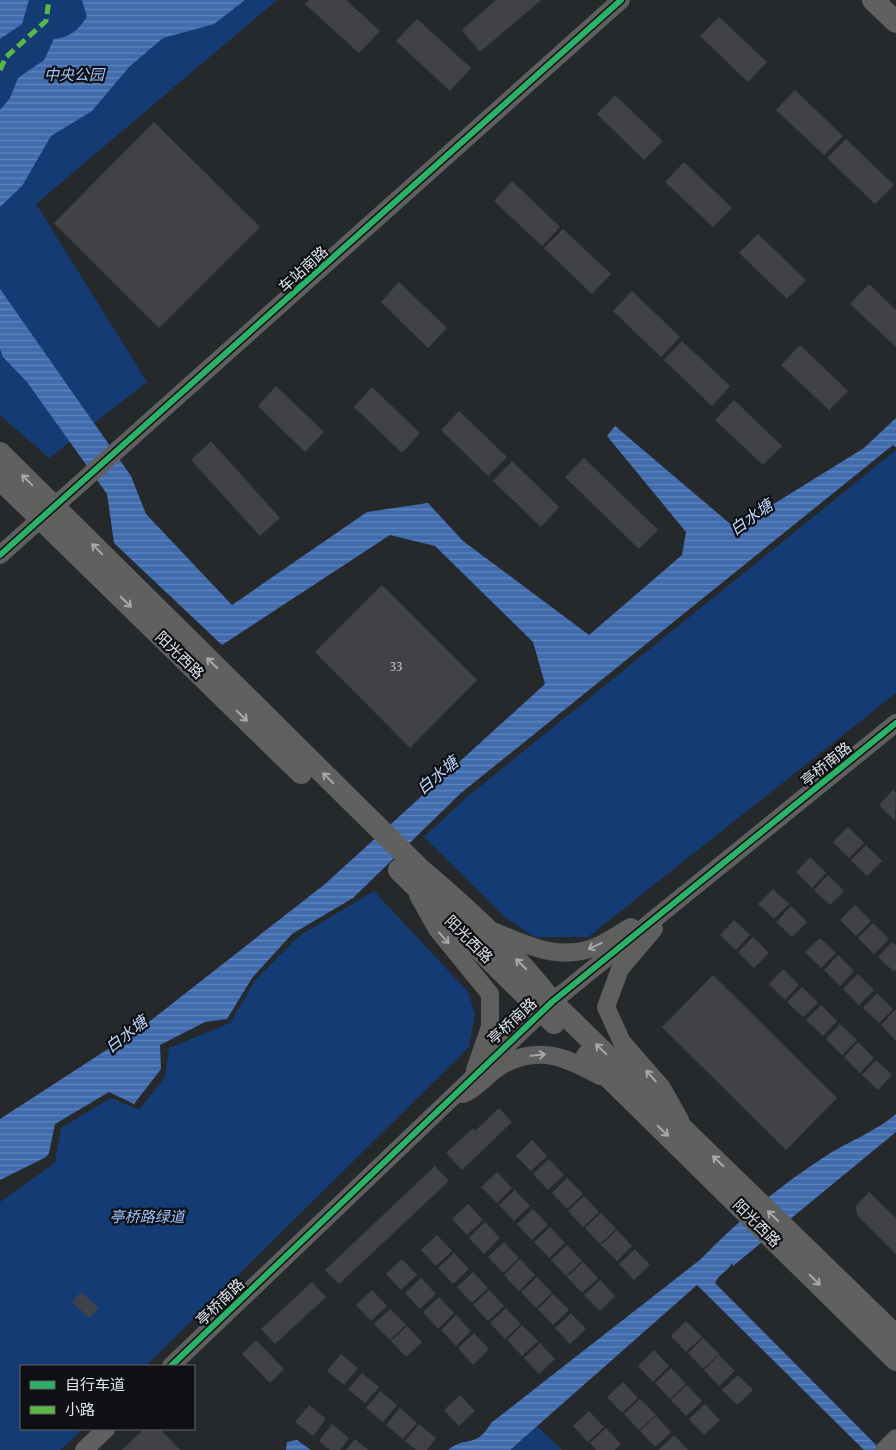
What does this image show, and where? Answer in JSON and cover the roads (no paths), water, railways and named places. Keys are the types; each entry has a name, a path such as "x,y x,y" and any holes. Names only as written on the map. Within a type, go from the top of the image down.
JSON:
{"main road":[{"path":"873,0 896,22"},
{"path":"0,453 48,513"},
{"path":"0,479 48,513"},
{"name":"阳光西路","path":"48,513 546,1006 687,1131 746,1201"},
{"name":"阳光西路","path":"416,876 462,905 531,974 546,1006 616,1085 746,1201 787,1241 896,1336"},
{"name":"阳光西路","path":"787,1241 896,1360"}],"street":[{"name":"车站南路","path":"0,555 621,0"},
{"name":"亭桥南路","path":"172,1365 546,1006 896,723"},
{"path":"416,876 437,929 490,994 490,1027 473,1074"},
{"path":"483,926 535,949 564,954 591,949 683,896"},
{"path":"683,896 620,969 606,1007 622,1042 662,1088 687,1131"},
{"path":"444,1102 475,1089 506,1063 540,1053 573,1062 616,1085"},
{"path":"84,1450 105,1430"},
{"path":"884,1450 896,1438"}],"park label":[{"name":"中央公园","path":"74,74"},
{"name":"亭桥路绿道","path":"147,1216"}],"water label":[{"name":"白水塘","path":"751,517"},
{"name":"白水塘","path":"437,775"},
{"name":"白水塘","path":"126,1034"}]}
